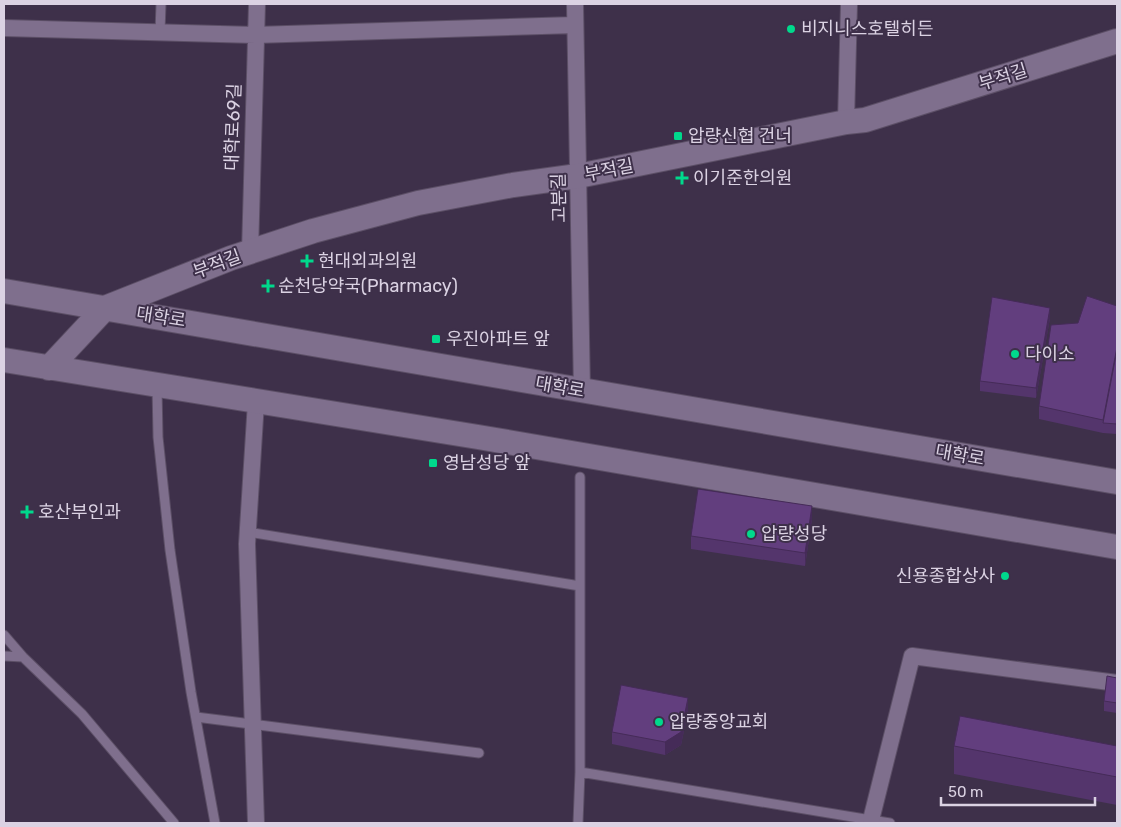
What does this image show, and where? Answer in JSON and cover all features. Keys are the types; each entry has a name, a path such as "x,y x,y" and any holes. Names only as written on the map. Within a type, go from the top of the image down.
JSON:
{"main road":[{"name":"부적길","path":"105,308 250,252 313,231 418,204 513,185 578,176 864,120 1117,41"},
{"name":"대학로","path":"4,291 1117,482"},
{"path":"49,368 105,308"},
{"path":"4,360 488,439 1117,547"}],"street":[{"name":"대학로69길","path":"250,252 257,4"},
{"name":"고분길","path":"575,4 582,391"},
{"path":"846,122 849,4"},
{"path":"4,28 255,35 575,25"},
{"path":"256,402 247,544 256,823"},
{"path":"870,822 912,656 1117,683"}],"lane":[{"path":"160,4 160,32"},
{"path":"157,384 158,436 170,550 196,717 215,823"},
{"path":"578,823 580,772 580,477"},
{"path":"248,532 580,586"},
{"path":"4,635 23,657 82,714 174,823"},
{"path":"4,656 23,657"},
{"path":"196,717 479,753"},
{"path":"580,772 870,822 890,823"}],"building":[{"path":"1087,296 1117,306 1117,347 1103,420 1039,406 1051,325 1078,323"},
{"name":"다이소","path":"992,297 1050,308 1036,388 980,381"},
{"path":"1117,350 1117,424 1103,423"},
{"name":"압량성당","path":"698,489 812,506 805,553 691,536"},
{"path":"1107,676 1117,678 1117,703 1104,701"},
{"path":"621,685 688,698 681,732 665,742 612,732"},
{"path":"960,716 1117,746 1117,777 954,746"}],"place":[{"name":"비지니스호텔히든","path":"791,29"},
{"name":"압량신협 건너","path":"678,136"},
{"name":"이기준한의원","path":"682,178"},
{"name":"현대외과의원","path":"307,261"},
{"name":"순천당약국(Pharmacy)","path":"268,286"},
{"name":"우진아파트 앞","path":"436,339"},
{"name":"다이소","path":"1015,354"},
{"name":"영남성당 앞","path":"433,463"},
{"name":"호산부인과","path":"27,512"},
{"name":"압량성당","path":"751,534"},
{"name":"신용종합상사","path":"1005,576"},
{"name":"압량중앙교회","path":"659,722"}]}
